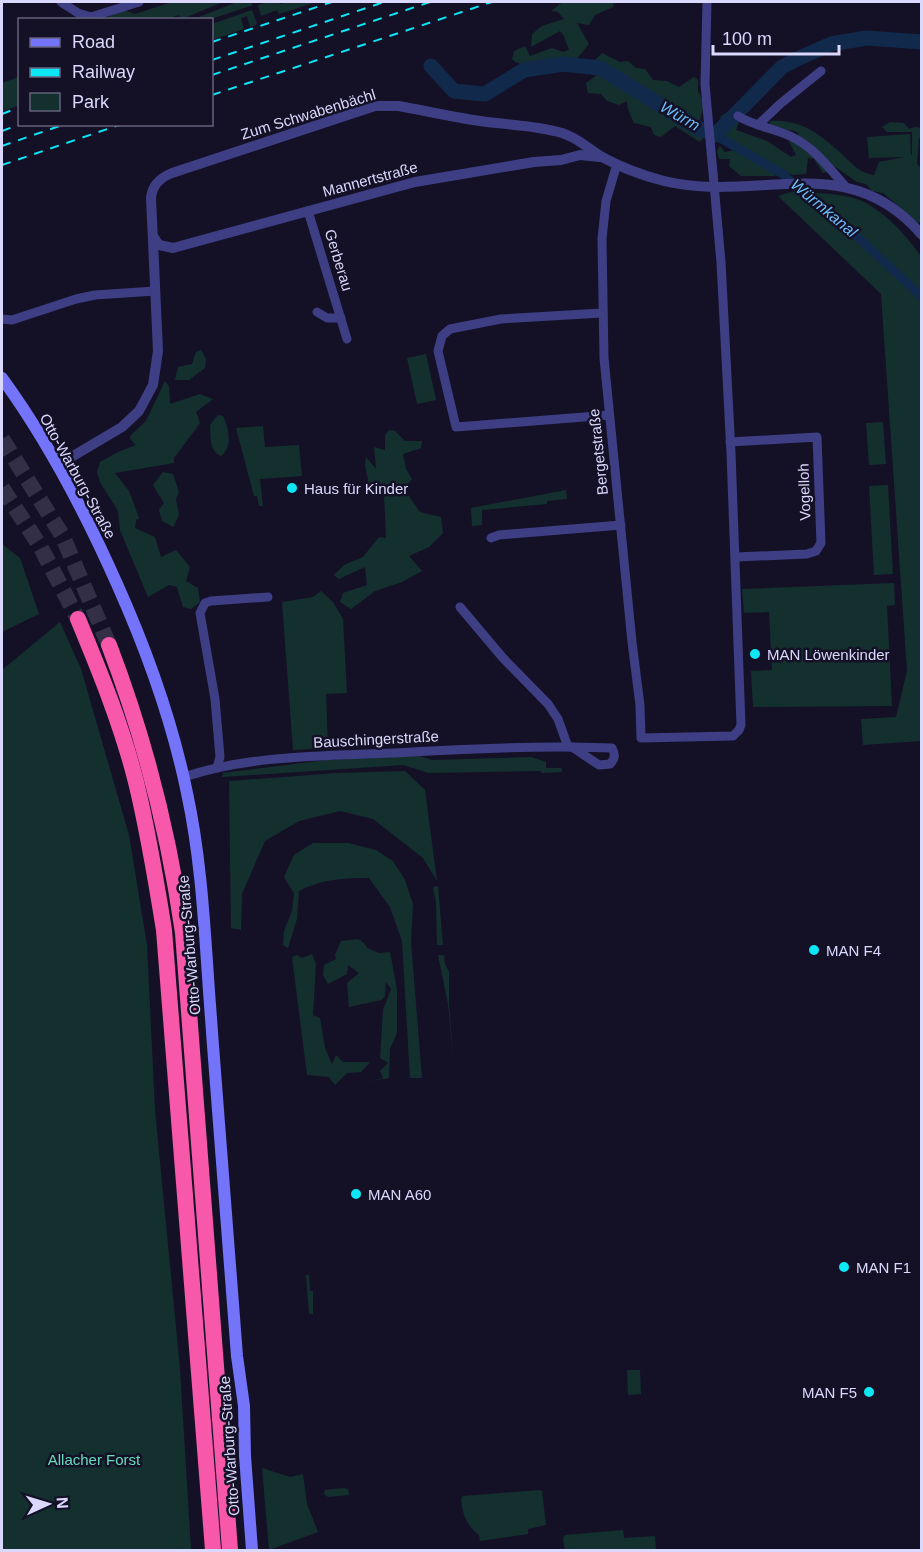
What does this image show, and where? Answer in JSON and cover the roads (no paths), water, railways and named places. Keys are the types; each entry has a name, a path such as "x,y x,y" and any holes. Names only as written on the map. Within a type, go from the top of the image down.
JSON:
{"highway":[{"path":"78,619 98,666 135,780 153,858 164,930 213,1551"},
{"path":"109,645 130,701 151,770 170,850 181,922 195,1074 230,1551"}],"main road":[{"name":"Otto-Warburg-Straße","path":"2,378 58,465 94,533 132,618 172,728 184,777 201,892 237,1356 244,1406 252,1551"}],"street":[{"path":"61,2 78,13 94,16 139,2"},
{"path":"78,2 78,13"},
{"path":"707,2 705,84 721,262 736,557"},
{"path":"758,125 780,104 821,72"},
{"name":"Zum Schwabenbächl","path":"58,465 122,427 139,411 153,385 158,361 152,192 157,182 166,175 375,106 399,106 561,133 588,146 603,158 661,181 714,186 808,184 845,186 860,190 880,201 911,223 921,235"},
{"path":"738,116 791,136 817,153 845,186"},
{"name":"Mannertstraße","path":"173,248 415,182 534,162 561,160 580,155 603,158"},
{"name":"Bergetstraße","path":"617,164 605,208 602,239 602,313 609,415 640,705 641,738 716,738 737,734 741,725 736,557"},
{"name":"Gerberau","path":"308,211 347,339"},
{"path":"153,236 159,245 173,248"},
{"name":"Zum Schwabenbächl","path":"155,291 160,263 163,256 173,248"},
{"path":"2,319 12,320 75,298 155,291"},
{"path":"317,312 327,318 341,318"},
{"path":"602,313 501,319 464,325 450,329 442,336 438,351 456,427 609,415"},
{"name":"Vogelloh","path":"730,442 817,437 821,543 816,551 807,554 736,557"},
{"path":"490,538 499,535 621,525"},
{"path":"217,768 220,757 215,699 200,613 205,603 211,601 268,597"},
{"name":"Bauschingerstraße","path":"184,777 217,768 268,760 330,755 570,747 558,719 548,704 503,658 460,607"}],"waterway":[{"name":"Würm","path":"431,66 454,91 485,94 524,70 563,64 600,68 696,127 715,135 782,67 797,59 831,44 866,38 922,42"},
{"name":"Würmkanal","path":"715,135 783,174 803,194 849,229 922,297"}],"tunnel":[{"path":"2,439 62,535 109,645"},
{"path":"2,488 40,546 78,619"}],"railway":[{"path":"213,42 332,2"},
{"path":"213,60 384,2"},
{"path":"213,75 430,2"},
{"path":"213,95 492,2"},
{"path":"2,114 18,108"},
{"path":"2,131 18,125"},
{"path":"2,146 59,126"},
{"path":"2,165 116,126"}],"place":[{"name":"Haus für Kinder","path":"292,488"},
{"name":"MAN Löwenkinder","path":"755,654"},
{"name":"MAN F4","path":"814,950"},
{"name":"MAN A60","path":"356,1194"},
{"name":"MAN F1","path":"844,1267"},
{"name":"MAN F5","path":"869,1392"}],"park label":[{"name":"Allacher Forst","path":"94,1459"}]}
